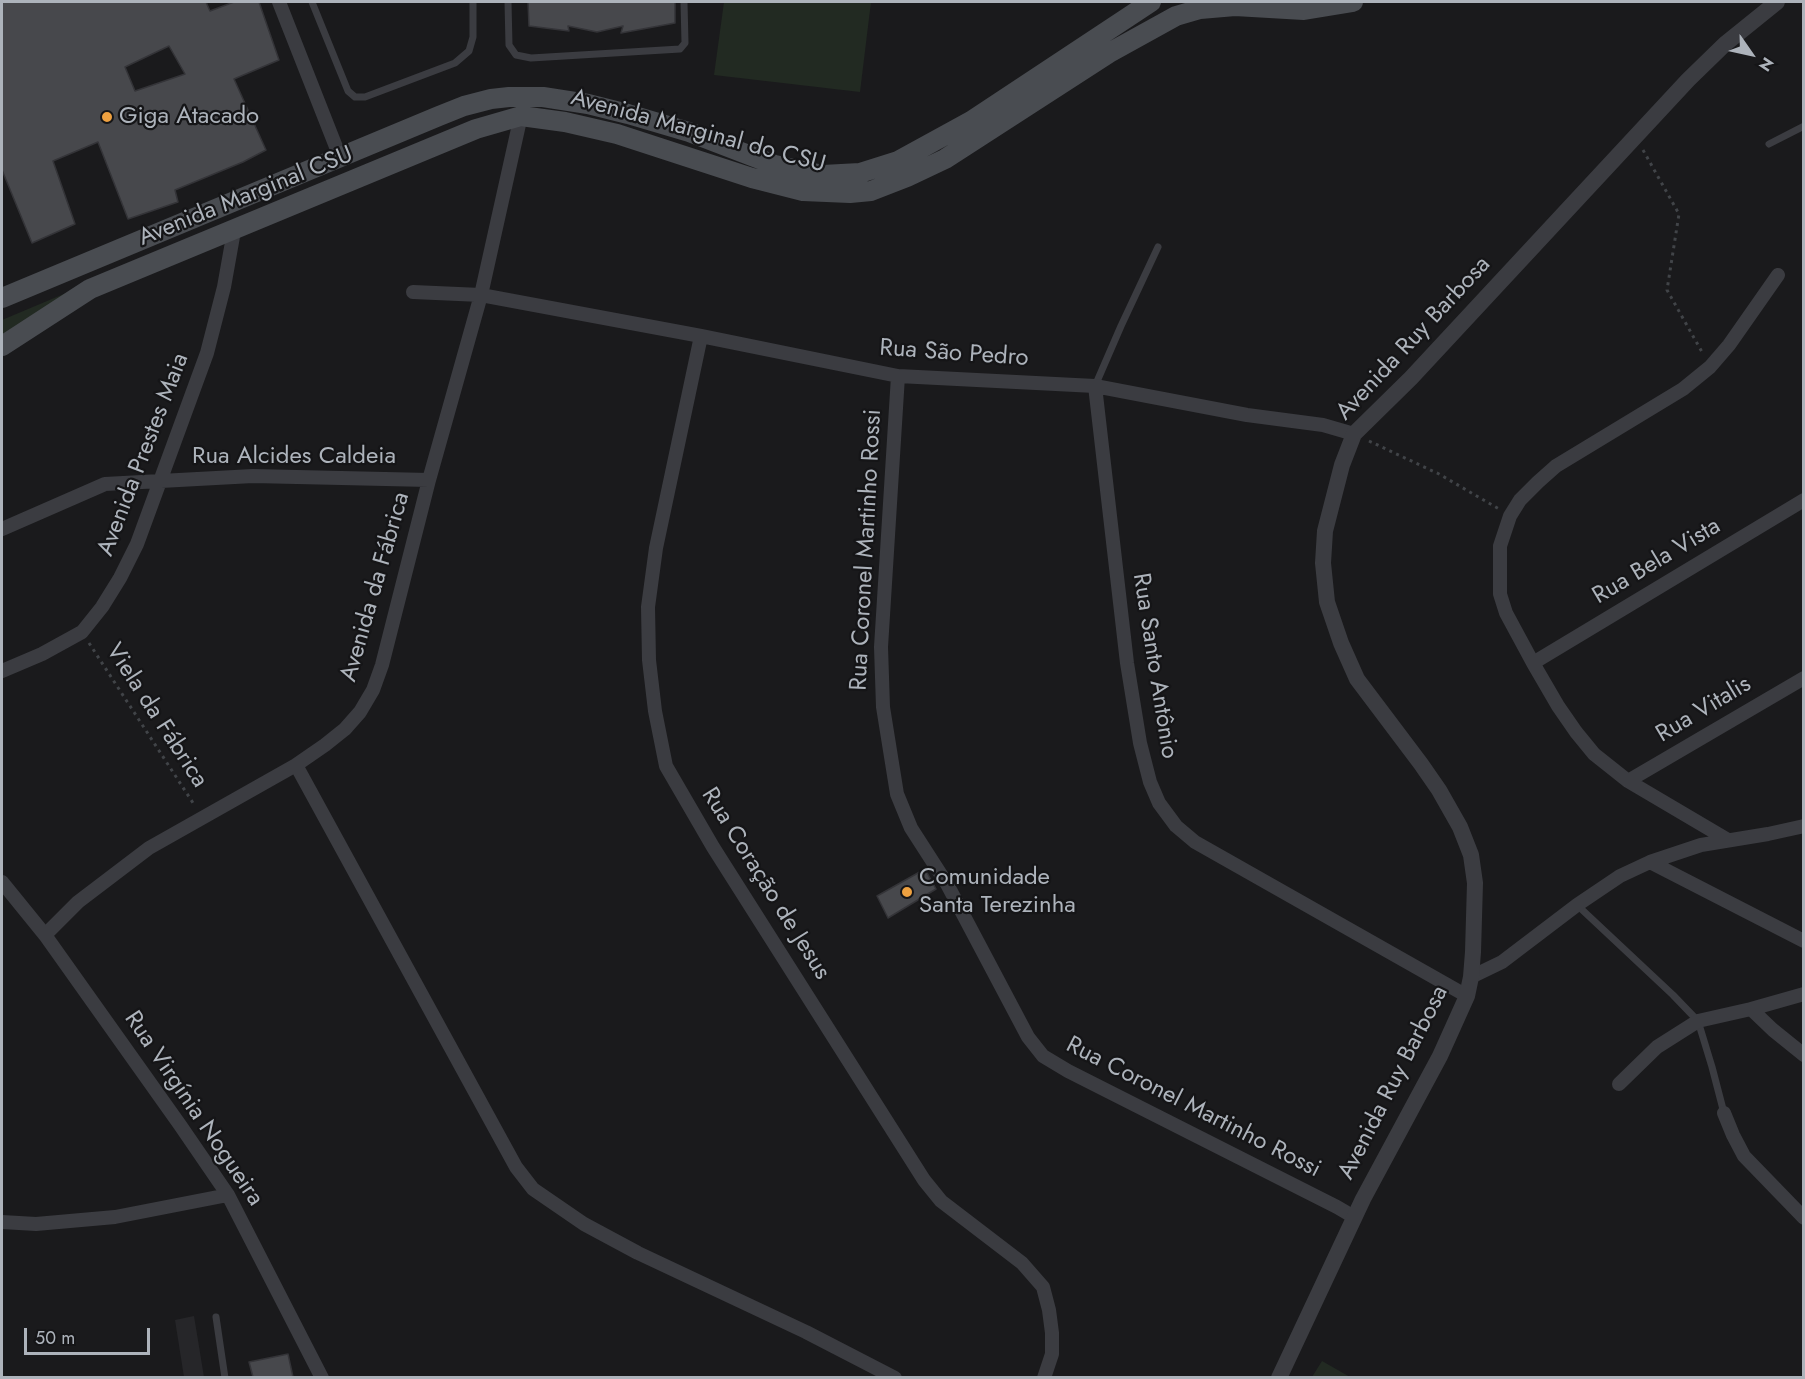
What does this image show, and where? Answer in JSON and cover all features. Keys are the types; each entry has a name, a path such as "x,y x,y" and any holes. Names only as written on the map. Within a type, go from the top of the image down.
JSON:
{"main road":[{"name":"Avenida Marginal do CSU","path":"523,106 566,99 689,132 775,165 823,175 860,173 898,161 971,121 1151,2"},
{"name":"Avenida Marginal do CSU","path":"523,106 565,122 617,134 752,178 803,191 850,193 871,191 945,159 1109,53 1176,16 1200,9 1235,6 1304,10 1349,2"},
{"name":"Avenida Marginal CSU","path":"2,298 464,106 491,99 523,106"},
{"name":"Avenida Marginal CSU","path":"2,346 90,289 476,129 523,106"}],"street":[{"path":"279,2 340,157"},
{"name":"Avenida Ruy Barbosa","path":"1279,1377 1354,1217 1440,1056 1467,996 1471,977 1475,883 1471,855 1460,827 1439,790 1357,679 1341,643 1327,602 1323,563 1325,531 1339,474 1354,434 1418,370 1635,136 1725,44 1777,2"},
{"name":"Avenida da Fábrica","path":"45,935 78,902 149,848 296,765 345,729 360,712 373,690 382,665 429,480 481,295 523,106"},
{"name":"Avenida Prestes Maia","path":"2,671 42,654 82,632 102,607 120,578 137,544 210,342 224,287 234,231"},
{"path":"1728,840 1628,781 1594,754 1558,706 1517,635 1500,594 1500,546 1510,516 1520,500 1556,466 1683,389 1710,367 1729,345 1779,275"},
{"name":"Rua São Pedro","path":"413,292 481,295 898,376 1095,386 1247,415 1323,425 1354,434"},
{"name":"Rua Coração de Jesus","path":"701,336 656,548 648,607 649,660 655,711 666,766 713,847 924,1180 941,1201 1022,1263 1043,1287 1052,1333 1049,1376"},
{"name":"Rua Coronel Martinho Rossi","path":"898,376 881,647 883,707 897,794 911,828 947,884 1028,1037 1043,1056 1068,1071 1354,1217"},
{"name":"Rua Santo Antônio","path":"1095,386 1127,663 1140,743 1150,782 1159,803 1176,826 1195,842 1467,996"},
{"name":"Rua Alcides Caldeia","path":"2,529 105,484 253,476 429,480"},
{"name":"Rua Bela Vista","path":"1533,663 1803,500"},
{"name":"Rua Vitalis","path":"1628,781 1803,678"},
{"path":"296,765 511,1157 533,1189 584,1224 639,1253 735,1297 895,1377"},
{"path":"1471,977 1502,962 1577,905 1620,876 1650,862 1701,845 1768,834 1803,825"},
{"path":"1650,862 1803,941"},
{"name":"Rua Virgínia Nogueira","path":"2,882 45,935 228,1195 322,1377"},
{"path":"1619,1084 1656,1047 1698,1021 1803,994"},
{"path":"1751,1009 1803,1055"},
{"path":"1724,1113 1744,1156 1803,1218"},
{"path":"2,1222 36,1224 116,1217 228,1195"}],"lane":[{"path":"312,2 348,91 355,97 365,97 455,63 469,51 473,37 473,2"},
{"path":"508,2 511,50 516,55 531,58 680,49 685,43 684,2"},
{"path":"1768,144 1803,126"},
{"path":"1095,386 1158,247"},
{"path":"1577,905 1698,1021 1724,1113"},
{"path":"216,1317 225,1377"}],"path":[{"path":"1635,136 1679,214 1667,290 1710,367"},
{"path":"1354,434 1439,474 1510,516"},
{"name":"Viela da Fábrica","path":"82,632 203,818"}],"shaded area":[{"path":"724,2 871,2 860,92 714,75"},
{"path":"97,280 2,335 2,320"},
{"path":"194,1316 204,1377 184,1377 175,1320"},
{"path":"1322,1361 1350,1377 1312,1377"}],"building":[{"name":"Giga Atacado","path":"2,2 206,2 210,11 234,2 259,2 279,60 234,79 266,150 175,190 178,202 128,219 98,142 53,161 75,224 32,243 2,170","holes":["169,46 185,74 135,91 125,67"]},
{"path":"528,2 675,2 675,23 621,33 623,26 597,32 568,26 569,31 529,26"},
{"name":"Comunidade Santa Terezinha","path":"925,869 936,889 888,918 877,896"},
{"path":"288,1354 293,1377 253,1377 249,1362"}],"place":[{"name":"Giga Atacado","path":"107,117"},
{"name":"Comunidade Santa Terezinha","path":"907,892"}]}
